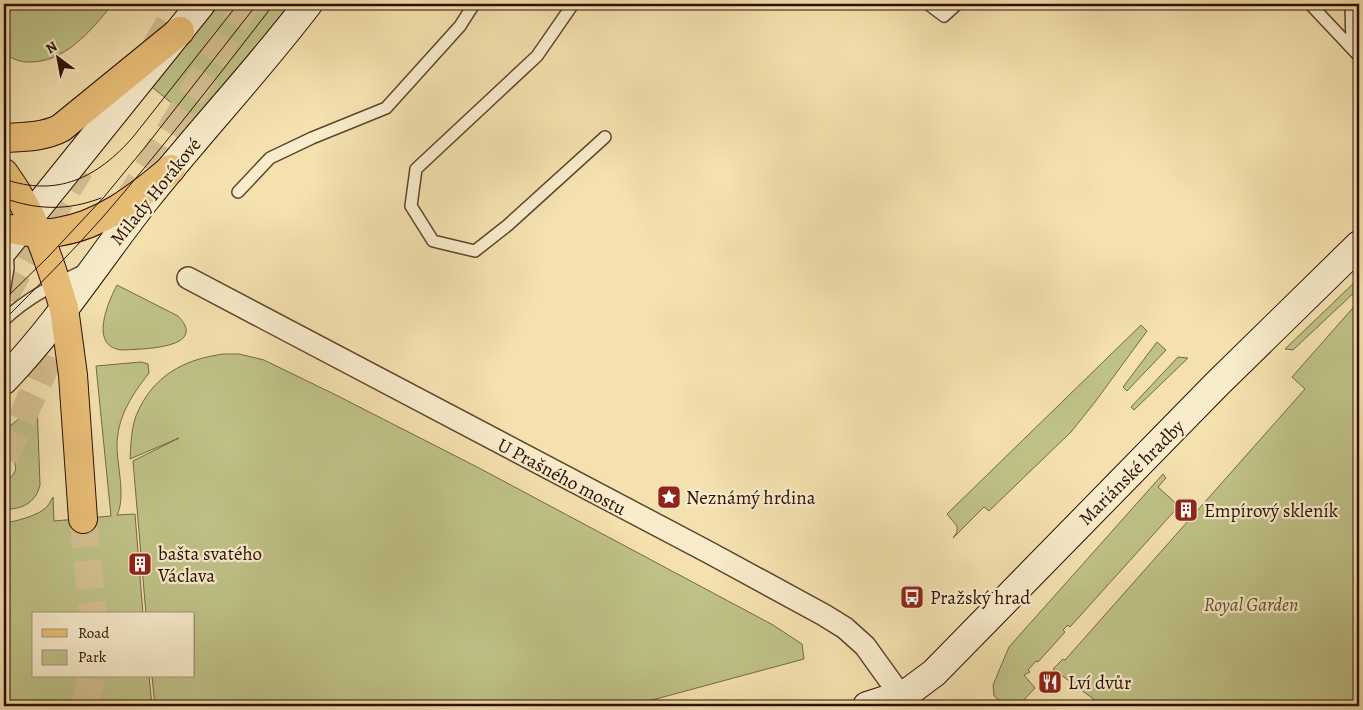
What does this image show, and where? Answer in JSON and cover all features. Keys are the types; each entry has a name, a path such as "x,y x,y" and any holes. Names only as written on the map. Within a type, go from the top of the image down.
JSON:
{"main road":[{"path":"15,233 201,4"},
{"name":"Milady Horákové","path":"4,380 25,357 60,296 98,264 147,198 275,47 308,4"},
{"path":"4,138 41,135 52,133 61,128 180,31"},
{"path":"15,233 57,232 88,224 122,207 143,193 171,169"},
{"path":"4,172 18,192 15,233 60,296 73,376 83,519"},
{"name":"Mariánské hradby","path":"867,706 904,701 940,668 1216,384 1359,245"}],"street":[{"name":"U Prašného mostu","path":"188,278 710,553 845,628 870,651 904,701"}],"lane":[{"path":"238,192 270,158 312,138 386,108 460,26 474,4"},
{"path":"573,4 536,56 416,169 411,206 433,241 475,251 508,225 605,138"},
{"path":"928,4 944,16 957,4"},
{"path":"1310,4 1356,52"},
{"path":"1351,4 1356,52"},
{"path":"4,292 15,233"},
{"path":"4,320 20,305 60,296"}],"green space":[{"path":"4,4 113,4 86,35 65,52 53,58 26,62 4,54"},
{"path":"219,4 290,4 195,122 152,87"},
{"path":"1359,278 1359,288 1293,350 1285,349"},
{"path":"117,285 178,316 186,327 185,335 179,341 156,348 123,350 112,347 106,341 103,333 109,302"},
{"name":"Royal Garden","path":"1359,301 1359,706 1103,706 1053,669 1063,659 1065,660 1305,389 1292,377"},
{"path":"1141,325 1147,331 1071,432 989,511 984,507 953,538 957,532 957,526 947,514"},
{"path":"1157,342 1166,350 1127,391 1123,387"},
{"path":"239,354 264,360 336,395 479,468 773,625 802,644 804,659 630,706 155,706 152,678 195,678 195,612 146,612 133,461 179,438 130,459 133,427 143,402 160,380 183,365 209,356"},
{"path":"1178,357 1188,358 1134,410 1131,407"},
{"path":"141,362 148,364 149,373 123,416 117,446 121,500 117,515 135,514 143,612 32,612 32,678 149,678 152,706 4,706 4,523 39,512 49,504 53,497 54,521 111,516 96,366"},
{"path":"37,404 40,485 35,496 27,504 22,507 4,509 4,483 14,474 15,465 4,445 4,431"},
{"path":"1163,474 1166,478 1158,487 1179,506 1070,627 1068,625 1063,630 1065,632 1038,662 1036,661 1028,670 1030,672 1024,675 1035,688 1018,706 998,706 1001,702 994,696 993,685 1009,647"}],"tunnel":[{"path":"155,48 181,4"},
{"path":"126,205 246,4"},
{"path":"4,297 30,250 80,169"},
{"path":"4,458 71,309"},
{"path":"83,519 93,612"},
{"path":"84,706 89,692 91,678"}],"tram line":[{"path":"4,179 42,186 59,185 91,173 106,163 133,137 238,4"},
{"path":"4,300 48,257 104,197 257,4"},
{"path":"4,320 102,218 190,112 274,4"},
{"path":"4,198 40,207 64,207 101,198"}],"place":[{"name":"Neznámý hrdina","path":"669,497"},
{"name":"Empírový skleník","path":"1186,510"},
{"name":"bašta svatého Václava","path":"140,564"},
{"name":"Pražský hrad","path":"912,597"},
{"name":"Lví dvůr","path":"1050,682"}]}
